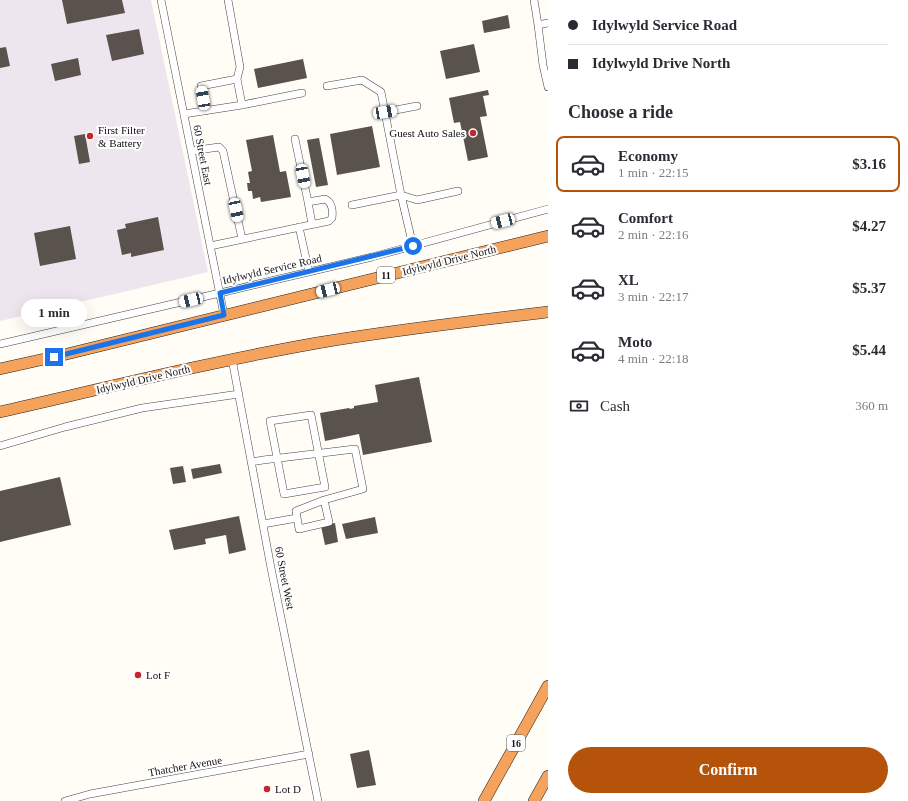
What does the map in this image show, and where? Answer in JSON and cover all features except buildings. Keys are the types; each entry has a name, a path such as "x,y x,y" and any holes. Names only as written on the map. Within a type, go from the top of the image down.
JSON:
{"highway":[{"name":"Idylwyld Drive North","path":"0,370 548,236"},
{"name":"Idylwyld Drive North","path":"0,412 232,359 318,343 395,331 548,312"},
{"name":"16","path":"484,801 548,686"},
{"path":"534,801 548,776"}],"street":[{"name":"60 Street East","path":"161,0 224,315"},
{"path":"228,0 240,67 237,79 242,105"},
{"path":"534,0 543,65 548,87"},
{"path":"538,25 548,23"},
{"path":"205,111 201,86 237,79"},
{"path":"327,86 362,80 381,92 401,195 413,246"},
{"path":"184,114 242,105 302,93"},
{"path":"385,112 417,106"},
{"path":"295,139 312,224"},
{"path":"191,151 220,147 223,151 242,239"},
{"path":"352,205 401,195 417,200 458,191"},
{"path":"210,246 329,221 332,218 333,213 328,200 325,199 308,202"},
{"name":"Idylwyld Service Road","path":"0,344 309,272 413,246 548,209"},
{"path":"299,227 309,272"},
{"name":"60 Street West","path":"232,359 318,801"},
{"path":"0,446 65,427 142,408 238,394"},
{"path":"251,462 277,458 318,453 354,449 363,489 326,499 296,511 300,529 328,522 326,499 325,487 318,453 311,415 270,421 277,458 284,494 325,487"},
{"path":"263,524 297,518"},
{"name":"Thatcher Avenue","path":"65,801 90,794 309,754"}],"shaded area":[{"name":"First Filter & Battery","path":"0,0 151,0 208,272 0,321"}],"place":[{"name":"Guest Auto Sales","path":"473,133"},
{"name":"First Filter & Battery","path":"90,136"},
{"name":"Lot F","path":"138,675"},
{"name":"Lot D","path":"267,789"}],"route":[{"path":"54,357 224,315 220,293 413,246"}]}
